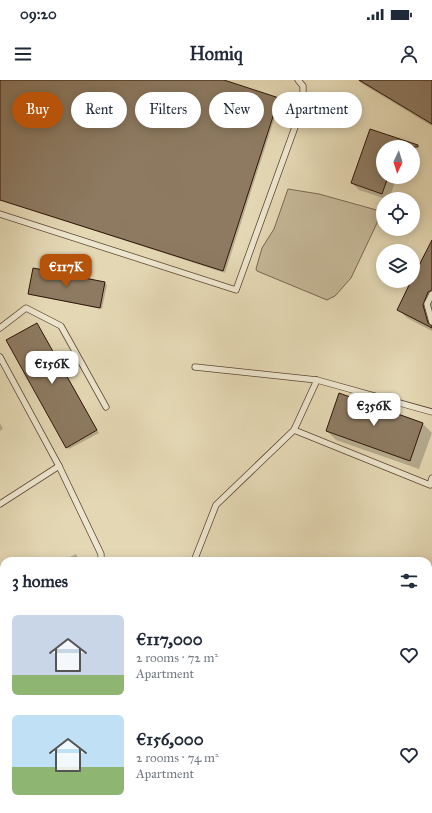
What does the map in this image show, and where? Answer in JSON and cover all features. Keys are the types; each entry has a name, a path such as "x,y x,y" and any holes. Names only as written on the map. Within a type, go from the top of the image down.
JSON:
{"lane":[{"path":"0,214 236,290 303,105 303,86 298,80"},
{"path":"432,294 428,304 432,322"},
{"path":"0,328 26,308 61,326 106,407"},
{"path":"0,357 59,466 101,554 101,557"},
{"path":"194,367 316,380 432,412"},
{"path":"196,557 216,505 294,430 316,380"},
{"path":"294,430 430,485 432,478"},
{"path":"0,504 59,466"}],"shaded area":[{"path":"288,189 319,194 376,210 376,225 351,278 335,296 327,300 257,271 256,269 262,248 274,229"}],"building":[{"path":"0,80 224,80 261,92 209,92 209,128 264,128 264,93 272,96 272,120 223,271 0,200"},
{"path":"359,80 432,80 432,124"},
{"path":"370,129 403,140 376,140 376,184 386,184 383,192 376,192 351,183"},
{"path":"432,240 432,290 428,292 423,305 428,323 432,326 432,328 397,310 408,288 420,288 420,263"},
{"path":"33,268 105,282 100,308 28,294"},
{"path":"37,323 97,430 66,448 6,340"},
{"path":"339,393 423,423 410,461 326,431"}]}
